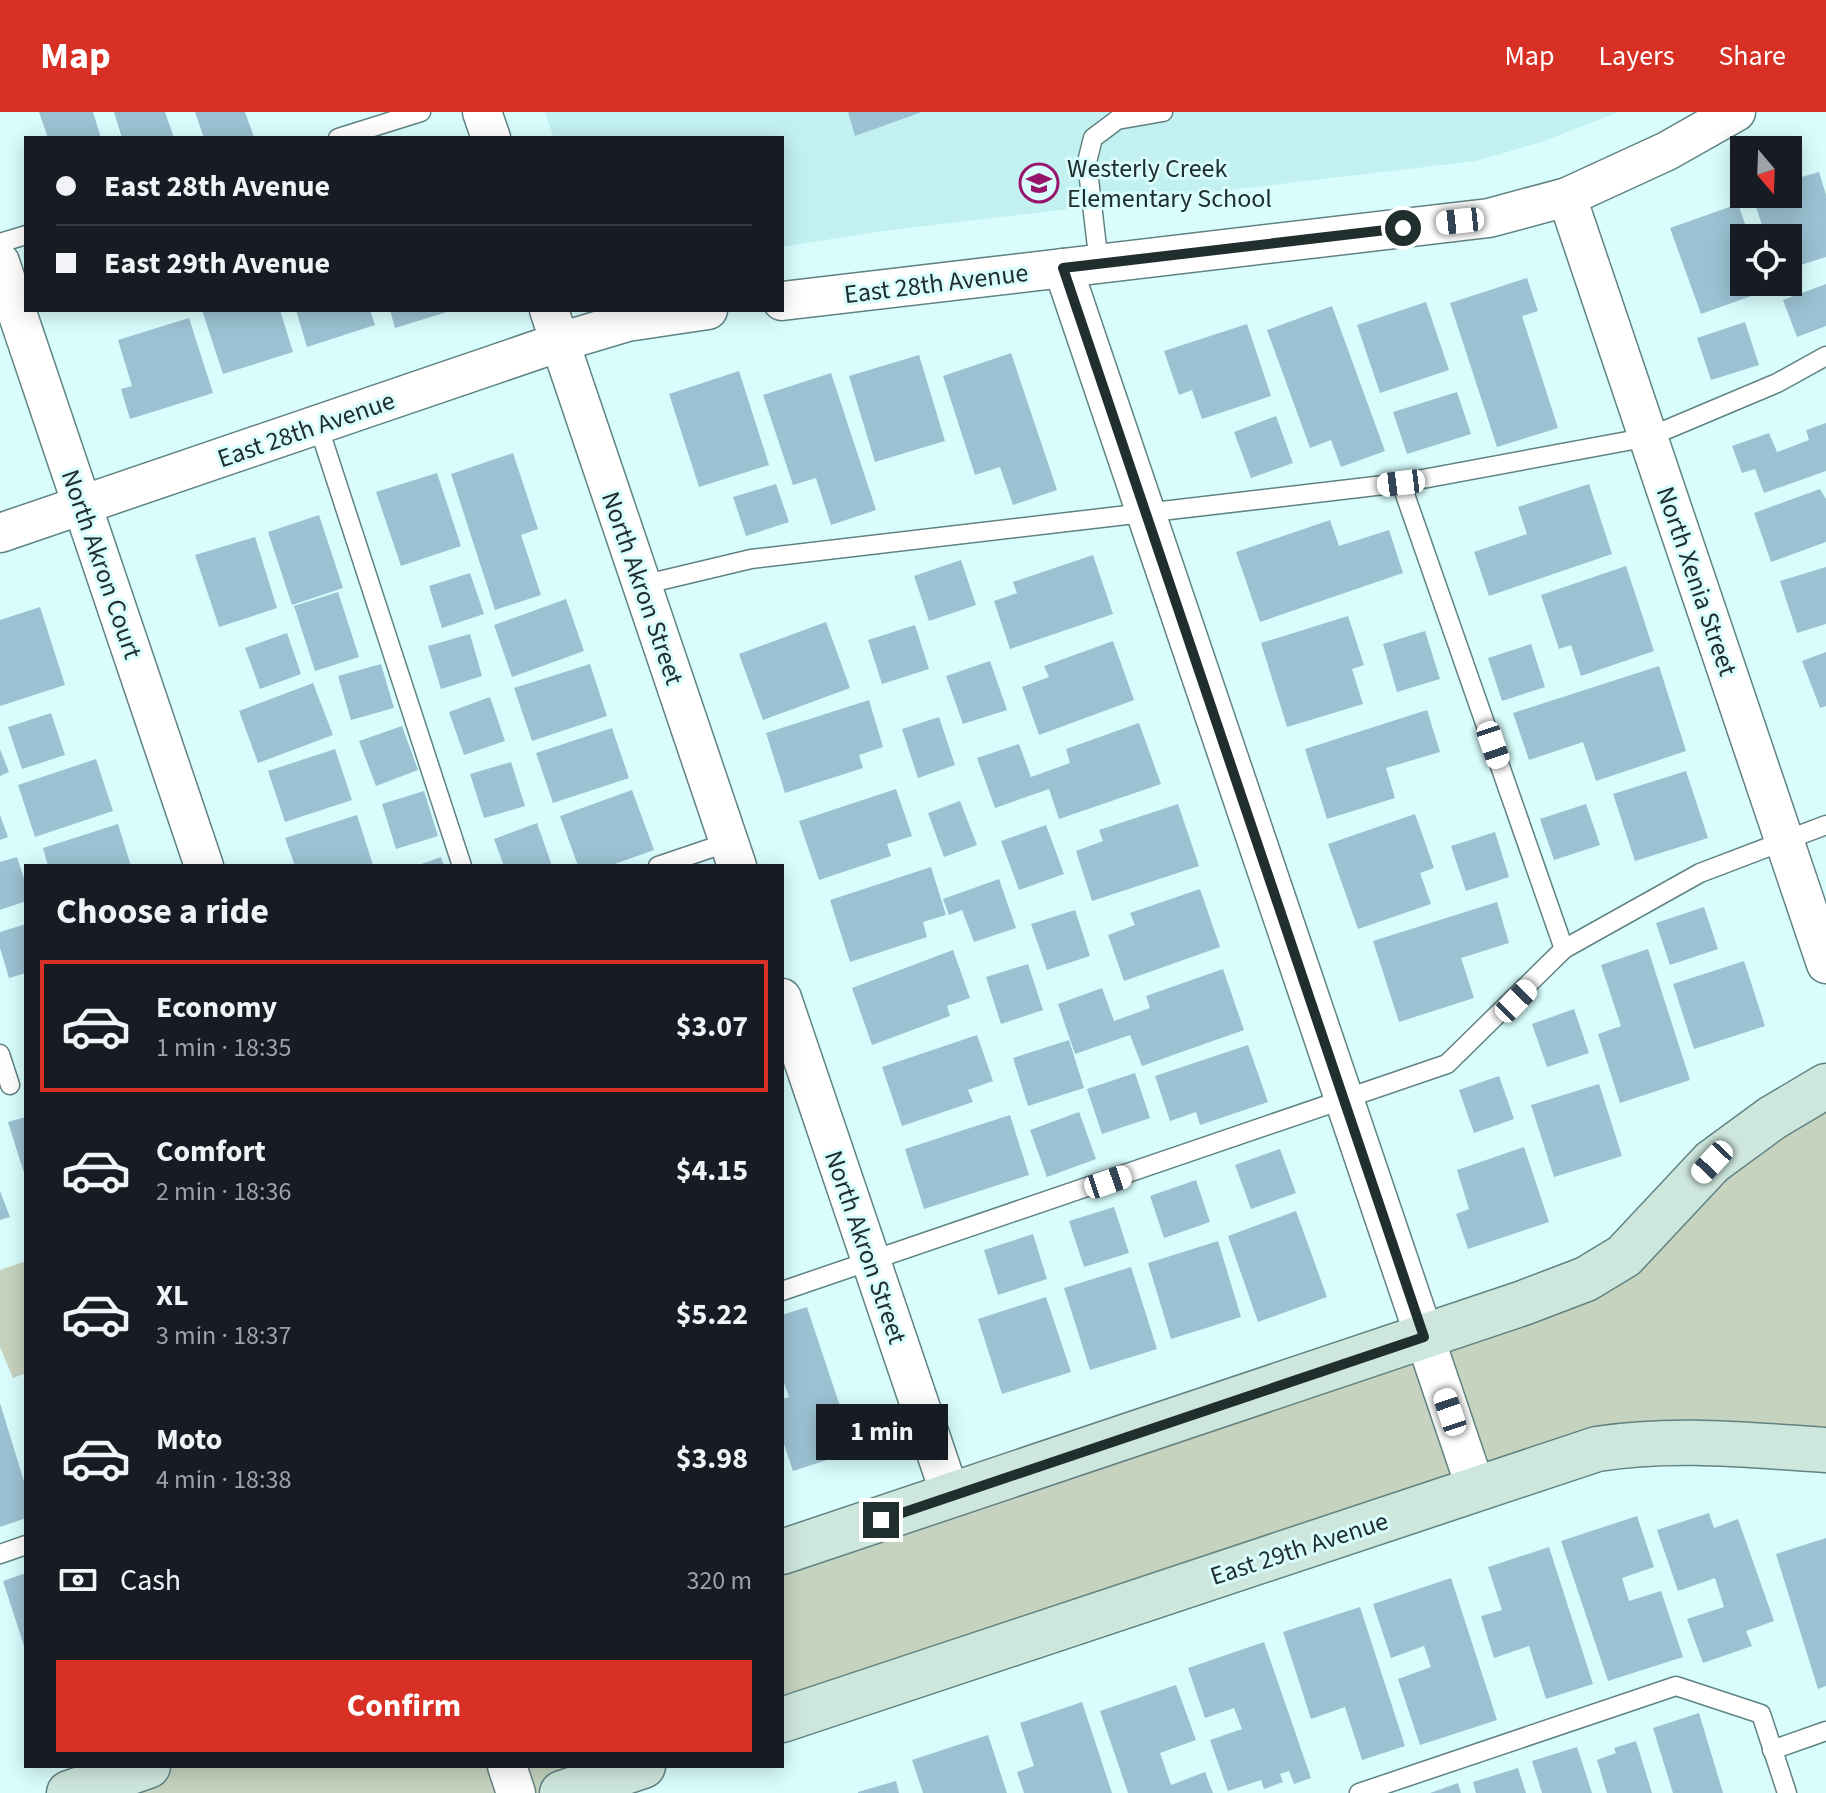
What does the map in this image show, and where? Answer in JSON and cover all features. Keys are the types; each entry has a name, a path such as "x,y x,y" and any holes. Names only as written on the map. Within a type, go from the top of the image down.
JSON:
{"street":[{"path":"482,112 490,136"},
{"name":"East 28th Avenue","path":"784,301 1489,218 1567,197 1667,151 1736,112"},
{"name":"North Xenia Street","path":"1567,197 1826,964"},
{"name":"North Akron Court","path":"0,262 203,864"},
{"path":"1081,266 1146,515 1476,1489"},
{"name":"East 28th Avenue","path":"0,533 318,425 555,326 627,322 694,312"},
{"name":"North Akron Street","path":"555,326 733,854"},
{"name":"North Akron Street","path":"784,1004 951,1497"},
{"path":"784,1551 1424,1337 1586,1279 1624,1256 1712,1162 1772,1118 1826,1086"},
{"name":"East 29th Avenue","path":"784,1719 1597,1449 1647,1441 1690,1440 1826,1450"},
{"path":"69,1793 142,1768"},
{"path":"508,1768 516,1793"},
{"path":"562,1793 637,1768"}],"lane":[{"path":"344,136 421,112"},
{"path":"1081,266 1087,162 1093,138 1117,120 1163,112"},
{"path":"0,243 24,236"},
{"path":"642,585 751,559 1401,483 1649,437 1777,383 1826,356"},
{"path":"318,425 461,864"},
{"path":"1401,483 1564,949"},
{"path":"784,1290 1345,1102 1447,1064 1564,949 1700,873 1784,838 1826,825"},
{"path":"670,864 733,854"},
{"path":"0,1054 12,1084"},
{"path":"0,1554 24,1546"},
{"path":"1359,1793 1676,1686 1761,1714 1787,1793"},
{"path":"1772,1750 1826,1731"}],"shaded area":[{"name":"Westerly Creek Elementary School","path":"545,112 1619,112 1541,142 1476,161 875,232 784,247 784,136 553,136"}],"green space":[{"path":"1826,1086 1826,1450 1690,1440 784,1719 784,1551 1523,1303"},
{"path":"24,1262 24,1374 13,1378 0,1347 0,1270"},
{"path":"142,1768 637,1768 562,1793 69,1793"}],"building":[{"path":"39,112 93,112 100,136 47,136"},
{"path":"114,112 165,112 173,136 121,136"},
{"path":"195,112 245,112 254,136 203,136"},
{"path":"848,112 922,112 855,136"},
{"path":"1819,172 1826,195 1826,257 1802,265 1802,224 1762,224 1756,208 1802,208 1802,177"},
{"path":"1730,207 1739,208 1745,224 1730,224 1730,296 1751,296 1701,314 1670,228"},
{"path":"1527,278 1538,311 1522,316 1558,428 1497,447 1450,303"},
{"path":"1826,284 1826,326 1797,337 1783,300 1802,296 1802,293"},
{"path":"1426,302 1449,370 1380,393 1357,325"},
{"path":"1332,306 1385,451 1341,467 1331,440 1310,448 1267,330"},
{"path":"203,312 281,312 293,352 223,374"},
{"path":"297,312 371,312 375,325 307,347"},
{"path":"391,312 447,312 395,328"},
{"path":"189,318 213,393 130,419 121,389 132,386 118,340"},
{"path":"1745,322 1759,365 1711,380 1697,338"},
{"path":"1247,324 1271,396 1202,419 1192,390 1179,395 1164,351"},
{"path":"1011,353 1057,490 1013,505 1000,467 975,475 943,376"},
{"path":"919,355 945,441 875,462 849,376"},
{"path":"739,371 769,465 699,487 669,394"},
{"path":"831,373 876,510 831,525 816,478 793,485 763,395"},
{"path":"1457,392 1471,434 1407,454 1393,412"},
{"path":"1276,416 1293,463 1251,478 1234,432"},
{"path":"1826,423 1826,471 1764,493 1755,469 1742,473 1732,446 1769,433 1777,452 1809,440 1806,430"},
{"path":"513,453 538,529 521,535 541,595 495,610 451,474"},
{"path":"437,473 461,546 401,566 376,492"},
{"path":"776,484 789,522 746,536 733,497"},
{"path":"1589,484 1612,554 1489,596 1474,552 1527,534 1518,507"},
{"path":"1820,489 1826,499 1826,542 1771,562 1754,513"},
{"path":"319,515 343,588 292,605 268,532"},
{"path":"1330,520 1339,546 1389,530 1403,573 1260,622 1236,552"},
{"path":"255,537 277,608 219,627 195,555"},
{"path":"1093,555 1113,614 1010,649 994,601 1017,593 1013,582"},
{"path":"961,560 976,605 929,621 914,576"},
{"path":"1626,566 1654,651 1581,676 1571,645 1559,649 1541,595"},
{"path":"1826,567 1826,624 1797,633 1780,581"},
{"path":"470,573 484,614 442,628 429,586"},
{"path":"338,592 359,657 315,671 294,606"},
{"path":"566,599 584,651 512,677 494,625"},
{"path":"40,607 65,685 0,706 0,620"},
{"path":"1348,616 1364,665 1352,669 1363,704 1287,727 1261,643"},
{"path":"826,622 850,688 763,720 739,654"},
{"path":"915,625 929,669 882,684 868,640"},
{"path":"1425,631 1440,679 1397,692 1383,644"},
{"path":"287,633 301,674 260,689 245,648"},
{"path":"470,634 482,676 441,689 428,646"},
{"path":"1113,641 1134,700 1039,735 1022,687 1049,677 1044,666"},
{"path":"1531,644 1545,687 1502,701 1488,658"},
{"path":"1826,652 1826,706 1820,708 1802,661"},
{"path":"990,661 1007,710 963,724 946,676"},
{"path":"381,664 394,708 351,720 338,676"},
{"path":"590,664 607,716 532,741 514,688"},
{"path":"1659,666 1686,751 1596,781 1583,742 1529,760 1513,713"},
{"path":"313,683 333,735 258,763 239,711"},
{"path":"490,697 505,741 464,755 449,712"},
{"path":"869,700 883,747 859,755 863,768 785,793 766,733"},
{"path":"1427,710 1440,752 1386,768 1395,798 1327,819 1305,749"},
{"path":"51,713 65,755 22,769 8,727"},
{"path":"939,717 955,765 918,778 902,729"},
{"path":"1139,723 1161,784 1059,819 1049,789 995,808 977,758 1019,744 1031,777 1070,763 1066,749"},
{"path":"402,726 418,770 376,786 359,741"},
{"path":"612,728 629,778 553,803 536,753"},
{"path":"0,749 9,772 0,776"},
{"path":"335,749 352,800 285,822 268,771"},
{"path":"96,759 113,811 35,837 18,785"},
{"path":"511,762 525,806 484,818 470,774"},
{"path":"1686,771 1708,838 1635,861 1613,794"},
{"path":"896,789 912,836 887,844 891,856 819,880 799,821"},
{"path":"632,790 654,850 615,864 577,864 560,816"},
{"path":"424,791 438,836 396,849 382,804"},
{"path":"960,801 977,845 944,857 928,813"},
{"path":"1178,804 1199,866 1092,901 1076,851 1103,841 1099,830"},
{"path":"1586,804 1600,845 1554,860 1540,819"},
{"path":"1415,814 1434,868 1420,873 1431,904 1358,929 1328,844"},
{"path":"0,815 8,837 0,840"},
{"path":"357,815 373,864 294,864 285,838"},
{"path":"537,823 551,864 503,864 494,839"},
{"path":"118,824 130,864 47,864 43,848"},
{"path":"1046,825 1064,874 1019,890 1001,841"},
{"path":"1495,832 1509,877 1466,891 1451,846"},
{"path":"17,857 24,878 24,902 0,910 0,862"},
{"path":"441,857 443,864 422,864"},
{"path":"931,867 946,915 923,922 927,937 850,962 830,900"},
{"path":"999,879 1016,928 974,942 962,910 949,915 943,899"},
{"path":"1200,889 1220,947 1124,981 1108,935 1135,925 1130,913"},
{"path":"1497,902 1509,943 1461,958 1474,998 1399,1022 1373,941"},
{"path":"1704,907 1718,949 1670,965 1656,923"},
{"path":"1075,910 1090,956 1047,970 1031,924"},
{"path":"24,925 24,974 9,978 0,948 0,932"},
{"path":"1648,949 1690,1080 1620,1103 1598,1034 1621,1026 1601,965"},
{"path":"953,950 970,998 947,1006 950,1016 872,1045 852,988"},
{"path":"1744,961 1765,1026 1694,1049 1673,984"},
{"path":"1028,964 1043,1010 1001,1024 986,977"},
{"path":"1223,969 1244,1030 1142,1066 1130,1035 1075,1054 1058,1004 1102,988 1114,1021 1150,1008 1146,996"},
{"path":"1574,1009 1589,1053 1547,1067 1532,1024"},
{"path":"977,1035 993,1081 968,1090 973,1102 902,1126 882,1067"},
{"path":"1069,1040 1084,1088 1028,1106 1013,1058"},
{"path":"1248,1045 1268,1102 1200,1125 1196,1112 1170,1121 1155,1076"},
{"path":"1135,1073 1150,1118 1102,1134 1087,1089"},
{"path":"1499,1076 1514,1119 1474,1133 1459,1090"},
{"path":"1599,1084 1622,1156 1554,1177 1531,1105"},
{"path":"1079,1112 1096,1159 1047,1177 1030,1130"},
{"path":"1010,1115 1029,1175 924,1209 905,1149"},
{"path":"24,1118 24,1173 8,1122"},
{"path":"1524,1147 1549,1222 1468,1249 1456,1214 1469,1209 1457,1170"},
{"path":"1280,1149 1296,1193 1251,1209 1235,1165"},
{"path":"1196,1180 1210,1222 1164,1238 1150,1196"},
{"path":"0,1191 10,1217 0,1220"},
{"path":"1114,1207 1129,1253 1084,1267 1069,1221"},
{"path":"1296,1211 1327,1297 1258,1322 1228,1236"},
{"path":"1033,1234 1047,1279 998,1295 984,1250"},
{"path":"1218,1241 1241,1317 1171,1339 1148,1263"},
{"path":"1131,1267 1157,1349 1090,1370 1064,1288"},
{"path":"1046,1297 1071,1372 1002,1394 978,1319"},
{"path":"807,1307 855,1451 793,1471 784,1444 784,1398 789,1397 784,1383 784,1314"},
{"path":"0,1403 24,1481 24,1519 0,1527"},
{"path":"1709,1513 1714,1528 1738,1519 1774,1621 1746,1631 1752,1646 1703,1663 1687,1619 1724,1607 1715,1578 1678,1591 1657,1530"},
{"path":"1637,1516 1654,1567 1622,1578 1629,1601 1661,1591 1683,1657 1608,1681 1561,1541"},
{"path":"1826,1538 1826,1686 1818,1689 1776,1554"},
{"path":"1549,1547 1593,1684 1546,1699 1529,1646 1494,1658 1481,1616 1502,1610 1488,1567"},
{"path":"24,1574 24,1646 3,1581"},
{"path":"1451,1578 1497,1720 1420,1745 1398,1679 1431,1667 1424,1646 1391,1658 1373,1604"},
{"path":"1360,1607 1405,1746 1362,1760 1345,1707 1311,1719 1283,1632"},
{"path":"1264,1642 1311,1778 1294,1784 1289,1771 1280,1774 1283,1782 1264,1789 1261,1780 1228,1791 1210,1740 1242,1729 1234,1708 1205,1718 1188,1668"},
{"path":"1176,1685 1196,1740 1160,1753 1171,1785 1205,1772 1213,1793 1128,1793 1100,1711"},
{"path":"1082,1702 1112,1793 1024,1793 1017,1772 1034,1766 1020,1723"},
{"path":"1699,1713 1723,1793 1673,1793 1653,1728"},
{"path":"988,1735 1007,1793 923,1793 912,1760"},
{"path":"1636,1741 1652,1793 1607,1793 1597,1760 1616,1753 1614,1748"},
{"path":"1577,1747 1592,1793 1542,1793 1532,1761"},
{"path":"1518,1768 1526,1793 1476,1793 1473,1782"},
{"path":"896,1781 899,1793 858,1793 858,1792"},
{"path":"1458,1783 1461,1793 1430,1793"}],"place":[{"name":"Westerly Creek Elementary School","path":"1039,183"}],"route":[{"path":"881,1520 1424,1337 1063,268 1403,228"}]}
